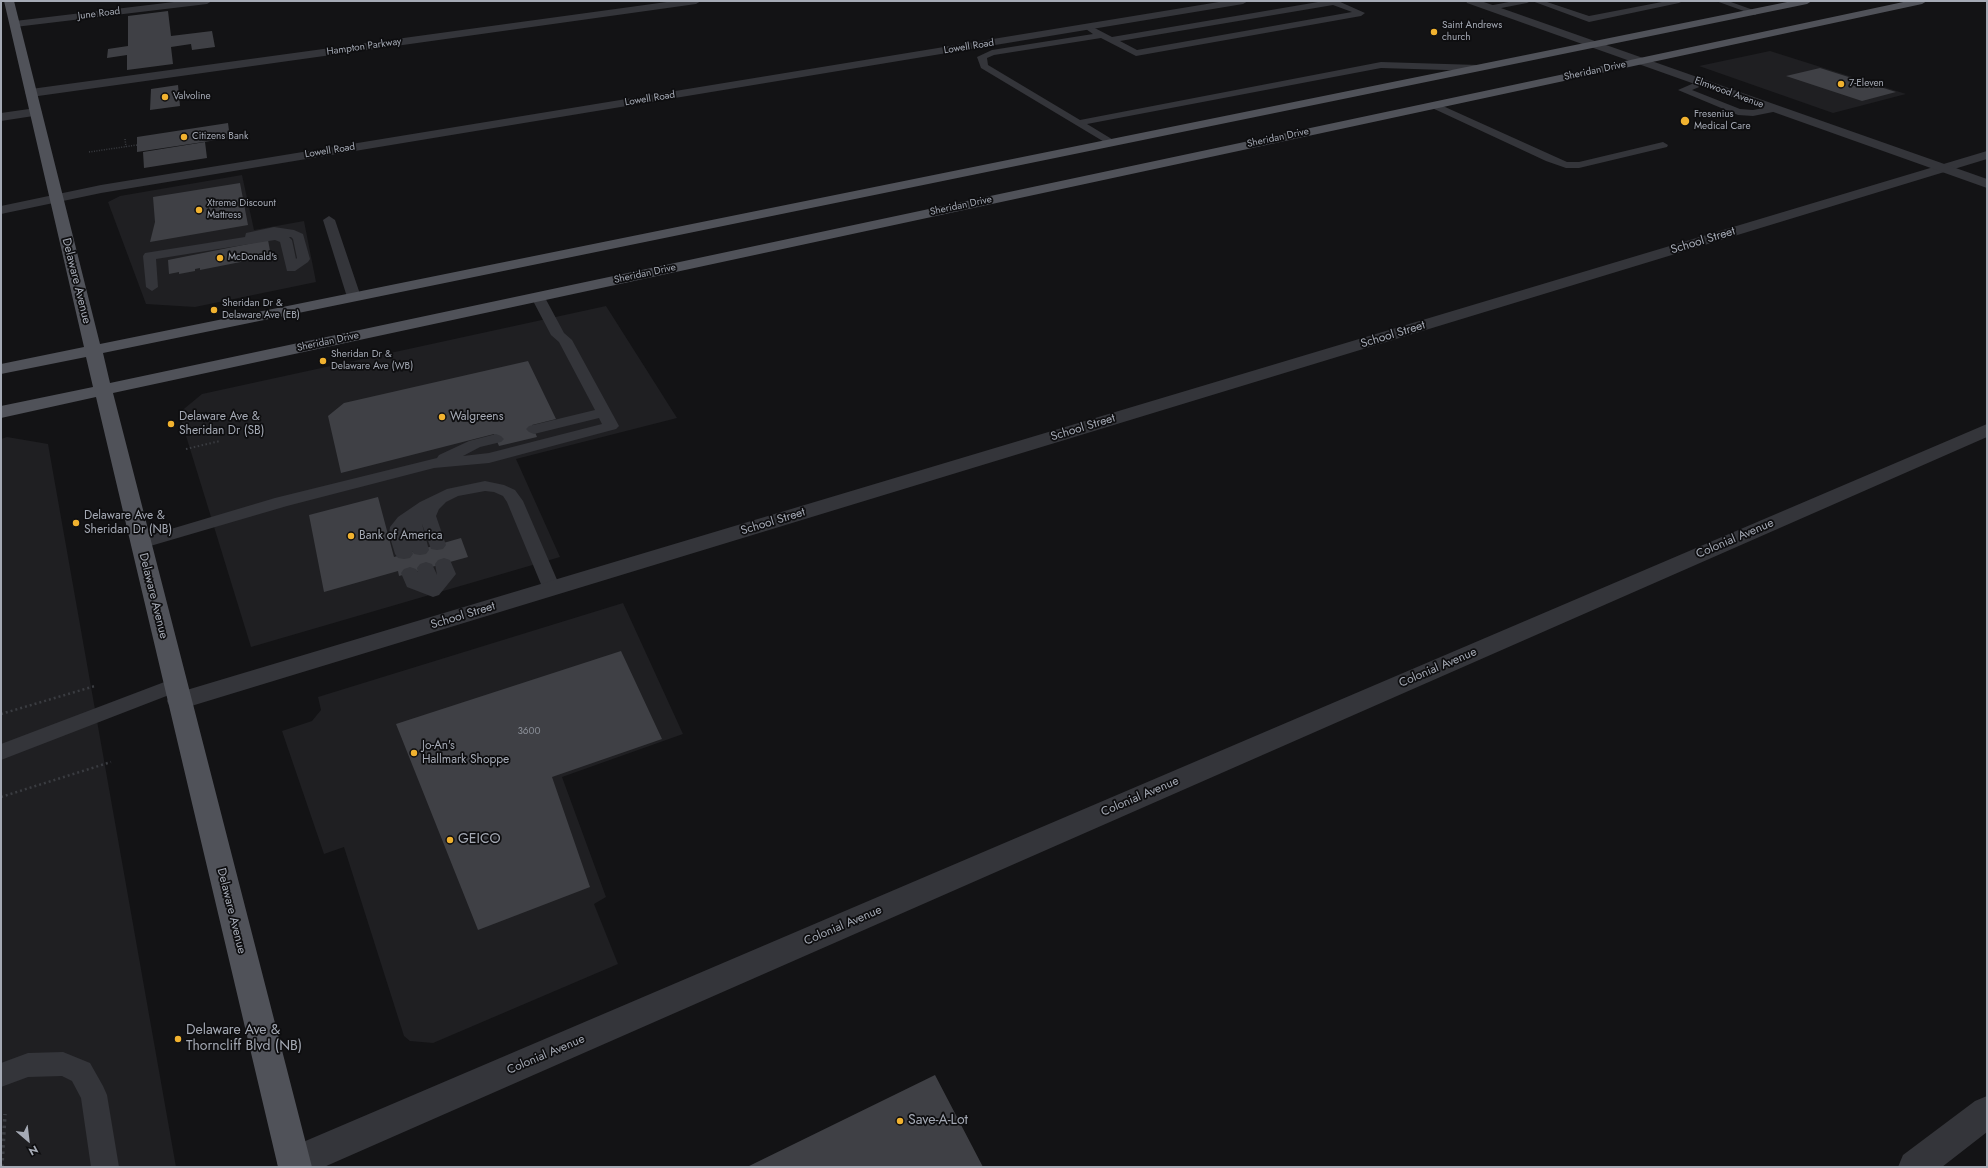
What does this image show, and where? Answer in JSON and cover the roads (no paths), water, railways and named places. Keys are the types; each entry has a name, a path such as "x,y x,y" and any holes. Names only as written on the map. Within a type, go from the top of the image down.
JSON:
{"main road":[{"name":"Delaware Avenue","path":"9,1 140,544 294,1165"},
{"path":"1,369 1807,1"},
{"name":"Sheridan Drive","path":"1,412 538,297 814,228 1331,127 1922,1"},
{"path":"1288,107 1331,127"},
{"path":"794,207 814,228"}],"street":[{"name":"June Road","path":"15,24 207,1"},
{"name":"Hampton Parkway","path":"31,93 696,1"},
{"name":"Lowell Road","path":"1,210 101,189 1243,1"},
{"name":"Elmwood Avenue","path":"1471,1 1987,184"},
{"path":"1,117 36,112"},
{"name":"School Street","path":"177,693 552,589 1987,155"},
{"name":"Colonial Avenue","path":"294,1165 1987,430"},
{"path":"1915,1167 1987,1112"}],"lane":[{"path":"1087,27 1110,40 1136,53 1361,13 1332,1 1110,40"},
{"path":"1490,8 1527,1"},
{"path":"1536,1 1589,19 1679,1"},
{"path":"1720,1 1755,12"},
{"path":"1224,4 1277,28"},
{"path":"1101,35 992,53 982,57 984,66 1111,143"},
{"path":"1078,123 1381,65 1478,68"},
{"path":"1701,83 1683,90 1738,112 1753,113 1774,109"},
{"path":"1434,105 1566,165 1579,165 1663,145"},
{"path":"329,220 354,297"},
{"path":"152,287 149,256 184,252 268,236 276,236 286,240 290,268 304,258 299,237 287,232 274,231 250,236"},
{"path":"538,297 558,335 565,340 608,419"},
{"path":"534,430 608,419"},
{"path":"140,544 280,502 434,463 489,458 608,419"},
{"path":"434,463 475,444 496,439"},
{"path":"412,552 398,534 399,527 412,514 453,492 485,486 498,488 509,493 515,501 552,589"},
{"path":"433,502 428,516 437,545"},
{"path":"418,571 413,584 433,591 447,574 444,564"},
{"path":"1,752 177,693"},
{"path":"1,1075 28,1065 63,1064 81,1072 94,1095 105,1167"}],"place":[{"name":"Saint Andrews church","path":"1434,32"},
{"name":"7-Eleven","path":"1841,84"},
{"name":"Valvoline","path":"165,97"},
{"name":"Fresenius Medical Care","path":"1685,121"},
{"name":"Citizens Bank","path":"184,137"},
{"name":"Xtreme Discount Mattress","path":"199,210"},
{"name":"McDonald's","path":"220,258"},
{"name":"Sheridan Dr & Delaware Ave (EB)","path":"214,310"},
{"name":"Sheridan Dr & Delaware Ave (WB)","path":"323,361"},
{"name":"Walgreens","path":"442,417"},
{"name":"Delaware Ave & Sheridan Dr (SB)","path":"171,424"},
{"name":"Delaware Ave & Sheridan Dr (NB)","path":"76,523"},
{"name":"Bank of America","path":"351,536"},
{"name":"Jo-An's Hallmark Shoppe","path":"414,753"},
{"name":"GEICO","path":"450,840"},
{"name":"Delaware Ave & Thorncliff Blvd (NB)","path":"178,1039"},
{"name":"Save-A-Lot","path":"900,1121"}]}
